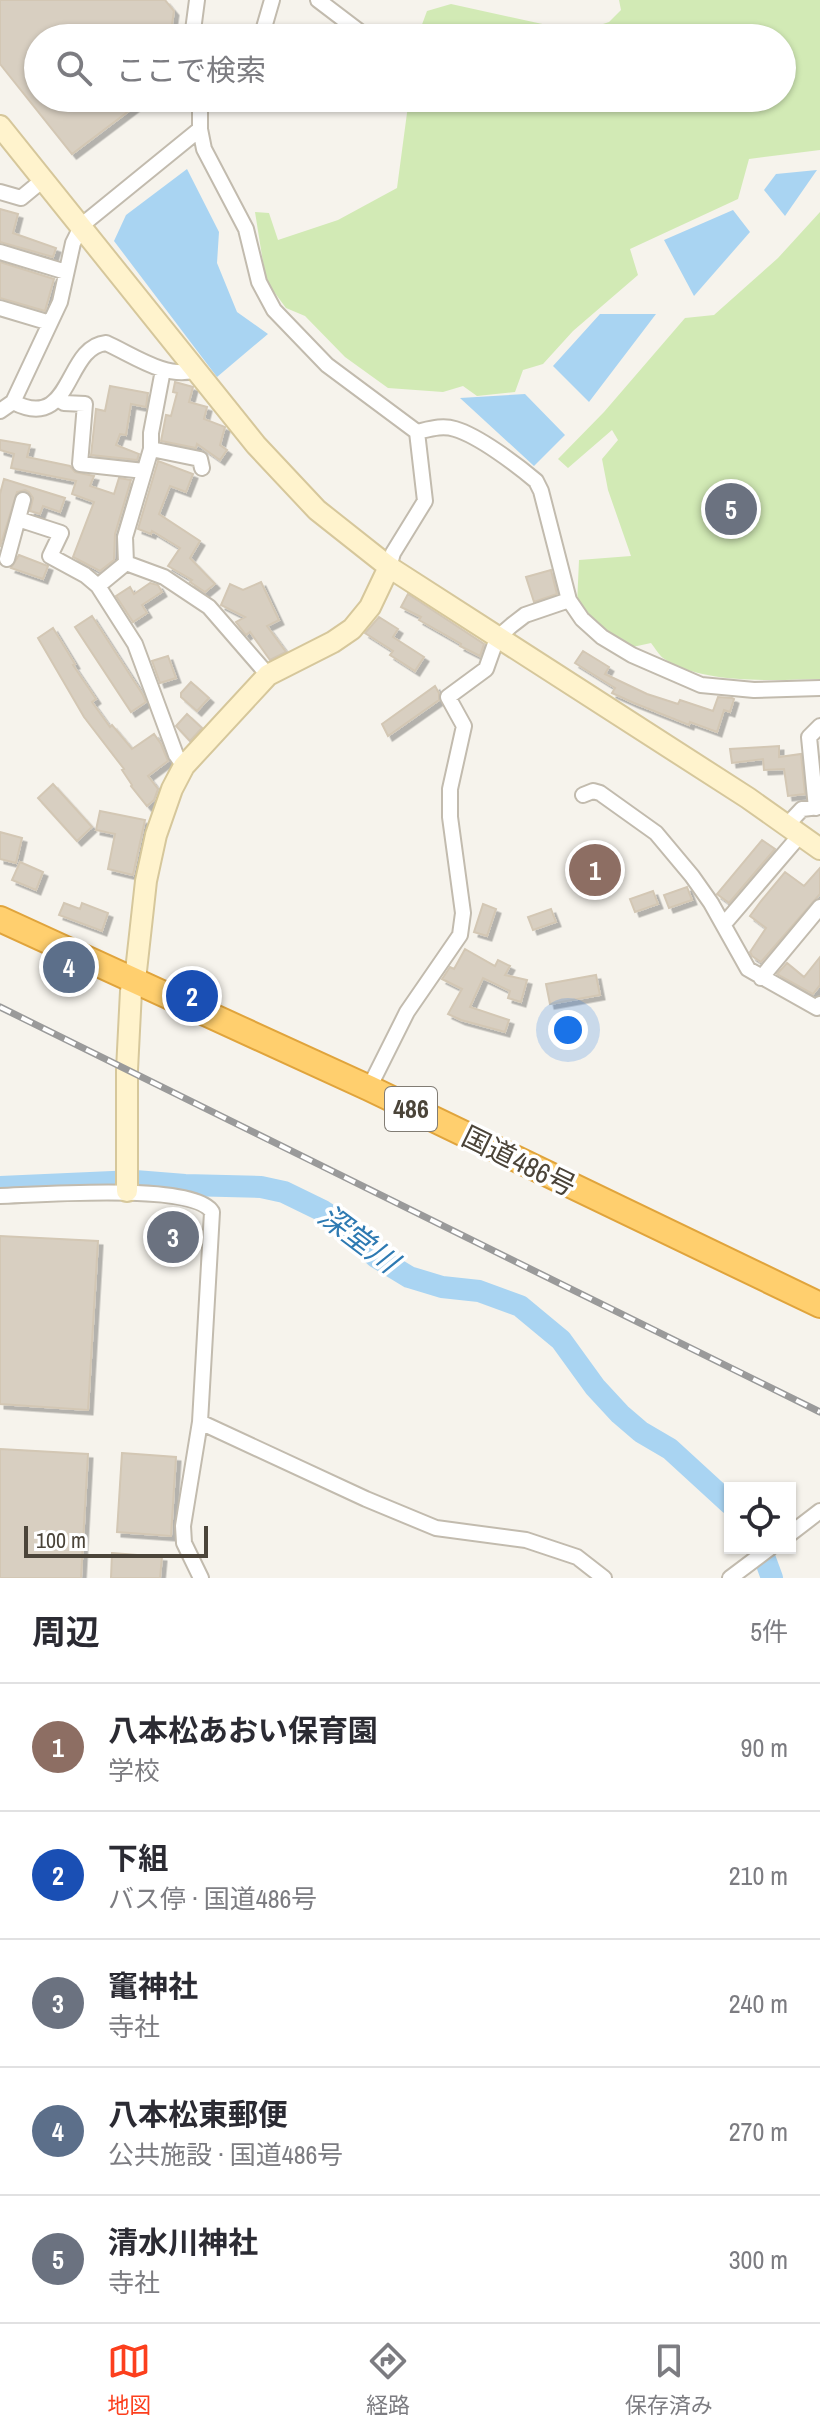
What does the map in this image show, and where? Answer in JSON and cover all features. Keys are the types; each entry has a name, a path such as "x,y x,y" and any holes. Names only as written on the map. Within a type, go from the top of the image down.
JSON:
{"highway":[{"name":"国道486号","path":"0,919 369,1088 820,1305"}],"street":[{"path":"194,24 197,0"},
{"path":"265,24 272,0"},
{"path":"318,0 350,24"},
{"path":"127,1185 131,991 135,980 146,881 156,835 172,789 184,766 268,675 352,629 370,607 393,553 425,501 417,432 327,365 274,310 259,282 246,229 204,149 200,112"},
{"path":"0,126 256,445 317,510 389,567 820,849"},
{"path":"0,411 13,402 60,302 73,243 82,225 200,129"},
{"path":"0,192 21,198 44,179"},
{"path":"0,252 66,272"},
{"path":"0,308 50,323"},
{"path":"13,402 24,407 42,407 59,399 87,352 98,343 106,343 163,370 186,373 196,370"},
{"path":"126,563 125,537 151,449 151,433 163,370"},
{"path":"59,399 64,403 85,404 80,464 144,471"},
{"path":"417,432 440,427 456,429 479,441 536,481 569,600 582,619 602,637 674,676 701,685 720,688 820,688"},
{"path":"151,449 200,459 202,468"},
{"path":"7,559 23,500"},
{"path":"18,519 61,533 50,556 85,575 98,586 135,644 176,755 184,766"},
{"path":"126,563 164,577 209,607 268,675"},
{"path":"98,586 126,563"},
{"path":"369,1088 407,1012 460,935 463,913 450,789 464,726 448,697 486,669 497,638 525,615 569,600"},
{"path":"724,924 794,830 802,809 818,807 809,737 820,726"},
{"path":"583,795 593,791 600,793 656,833 692,876 724,924 748,969 817,1008 820,1004"},
{"path":"761,978 820,907"},
{"path":"0,1196 127,1185 196,1201 208,1206 212,1212 200,1422 183,1526 184,1543 201,1578"},
{"path":"200,1422 436,1528 526,1540 577,1557 604,1578"},
{"path":"796,1529 820,1511"},
{"path":"730,1578 762,1554"}],"green space":[{"path":"619,0 820,0 820,150 749,159 738,199 630,249 638,275 573,331 543,364 523,370 515,392 477,396 463,386 443,392 388,388 345,357 305,316 286,308 266,281 255,212 269,213 278,240 338,220 397,188 407,112 796,112 796,24 603,24 621,10"},
{"path":"451,4 542,24 422,24 427,11"},
{"path":"820,212 820,679 739,679 698,673 663,658 651,643 628,648 604,633 577,605 579,560 631,556 608,490 602,459 618,440 612,430 568,468 558,459 604,412 685,318 714,315 778,258"}],"water":[{"path":"187,169 219,232 217,263 237,312 268,334 217,377 114,241 126,215"},
{"path":"817,170 785,216 764,190 776,174"},
{"path":"733,210 750,232 694,296 664,240"},
{"path":"600,314 656,314 589,402 553,366"},
{"path":"525,394 565,435 534,466 460,398"}],"building":[{"path":"0,0 165,0 174,11 172,24 24,24 24,94 0,64"},
{"path":"38,112 128,112 72,154"},
{"path":"0,209 18,214 13,233 56,248 53,257 0,242"},
{"path":"0,262 54,279 45,311 0,298"},
{"path":"175,382 193,387 189,402 207,407 204,419 225,427 220,445 227,450 220,460 197,444 196,448 161,441 166,415 171,416 177,393 173,392"},
{"path":"110,386 148,393 146,407 131,404 126,435 120,434 116,445 139,454 137,460 91,455 96,409 105,411"},
{"path":"0,440 30,445 27,457 70,466 75,472 94,476 90,486 114,494 119,478 131,480 115,534 114,560 100,571 73,557 94,502 72,494 76,481 11,468 14,454 0,450"},
{"path":"158,461 193,474 186,492 170,486 159,514 200,541 190,558 215,584 205,592 168,566 180,548 152,531 151,534 138,529"},
{"path":"4,479 65,498 60,512 43,506 40,514 30,511 33,498 29,492 17,492 0,547 0,494"},
{"path":"19,555 48,566 43,579 11,568"},
{"path":"551,570 557,594 534,602 526,577"},
{"path":"261,582 279,620 267,626 286,652 270,660 250,632 246,635 236,622 245,617 221,605 230,584 243,590"},
{"path":"150,583 158,585 162,592 142,605 147,613 133,622 116,596 130,587 134,594"},
{"path":"408,594 484,644 480,656 401,607"},
{"path":"92,616 146,702 131,712 75,627"},
{"path":"379,617 398,629 393,637 424,657 415,671 390,655 393,651 365,633"},
{"path":"53,628 96,699 92,702 110,727 112,725 132,749 154,734 161,744 168,761 148,776 158,789 154,800 147,806 131,786 124,769 84,717 38,638"},
{"path":"583,651 609,667 605,674 647,694 678,704 680,700 713,711 718,697 732,698 730,712 724,710 717,732 690,722 689,725 634,703 612,693 615,688 575,663"},
{"path":"168,656 176,678 160,683 152,661"},
{"path":"191,682 209,698 197,711 181,697"},
{"path":"435,686 439,700 388,736 382,724"},
{"path":"187,714 202,728 190,741 176,726"},
{"path":"779,746 779,757 801,754 805,794 788,796 784,769 764,770 763,759 732,763 730,749"},
{"path":"53,784 92,827 77,841 38,798"},
{"path":"100,811 145,820 133,875 108,869 115,834 96,830"},
{"path":"0,832 22,838 16,863 0,859"},
{"path":"762,840 775,849 729,903 717,894"},
{"path":"20,862 43,872 36,890 12,880"},
{"path":"820,868 820,894 761,962 752,956 750,952 766,928 750,916 761,901 785,872 804,886"},
{"path":"687,887 692,900 669,908 664,895"},
{"path":"653,891 658,904 635,912 630,899"},
{"path":"64,903 80,909 82,903 108,913 102,931 59,915"},
{"path":"483,904 496,909 487,936 474,932"},
{"path":"551,909 556,922 533,930 528,917"},
{"path":"465,949 495,966 498,960 510,966 505,975 527,980 521,1002 508,998 510,991 483,978 470,1007 509,1020 505,1032 448,1014 462,989 442,979 450,967 454,969"},
{"path":"820,957 820,985 813,994 777,974 787,963 804,977"},
{"path":"596,975 600,995 550,1004 546,984"},
{"path":"0,1236 98,1241 88,1410 0,1404"},
{"path":"0,1449 88,1454 81,1578 0,1578"},
{"path":"122,1453 176,1457 171,1536 117,1532"},
{"path":"112,1553 162,1557 160,1578 111,1578"}],"waterway":[{"name":"深堂川","path":"0,1187 135,1181 261,1187 284,1192 340,1222 376,1257 409,1277 442,1287 479,1291 520,1306 561,1340 595,1387 620,1414 641,1432 670,1449 724,1498"},
{"name":"深堂川","path":"763,1554 772,1578"}],"railway":[{"path":"0,1007 820,1412"}],"place":[{"name":"清水川神社","path":"731,509"},
{"name":"八本松あおい保育園","path":"595,870"},
{"name":"八本松東郵便","path":"69,967"},
{"name":"下組","path":"192,996"},
{"name":"竃神社","path":"173,1237"}]}
